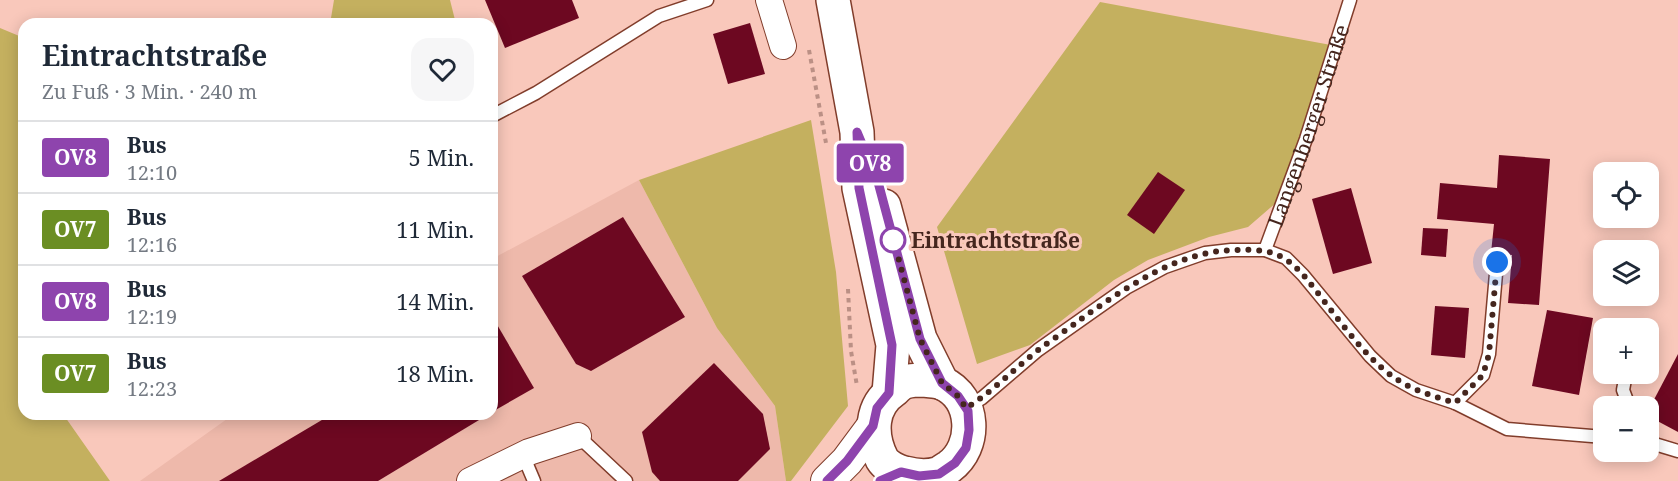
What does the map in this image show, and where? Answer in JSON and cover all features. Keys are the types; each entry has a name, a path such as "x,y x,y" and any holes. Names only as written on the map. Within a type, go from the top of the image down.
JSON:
{"main road":[{"path":"833,0 857,132 859,188 892,345 874,393 877,408 873,426 875,445 884,463 905,478 958,472 969,430 966,408 958,396 942,383 920,339 878,182 857,132"},
{"path":"874,393 905,382 924,380 942,383"}],"street":[{"path":"769,0 783,46"},
{"path":"826,481 847,461 873,426"},
{"path":"470,481 523,455 578,436"}],"lane":[{"path":"498,113 536,93 659,16 707,0"},
{"name":"Langenberger Straße","path":"1265,250 1306,139 1350,0"},
{"name":"Langenberger Straße","path":"966,408 1038,350 1126,288 1165,267 1205,253 1265,250 1286,258 1303,275 1370,356 1391,376 1416,390 1455,403 1507,429 1593,436"},
{"path":"1455,403 1483,375 1489,354 1497,262"},
{"path":"578,436 626,481"},
{"path":"1659,443 1678,451"},
{"path":"523,455 534,481"}],"path":[{"path":"808,42 827,151"},
{"path":"848,285 853,366 874,393"}],"shaded area":[{"path":"334,0 450,0 454,18 331,18"},
{"path":"1100,2 1331,45 1277,202 1248,227 1209,237 1148,260 1114,280 1030,345 977,364 937,227"},
{"path":"0,28 18,36 18,420 67,420 110,481 0,481"},
{"path":"811,120 836,272 848,406 791,481 786,481 775,406 717,328 639,180"},
{"path":"639,180 717,328 775,406 786,481 140,481 226,420 498,420 498,256"}],"building":[{"path":"485,0 572,0 579,18 505,48 498,31 498,18 492,18"},
{"path":"750,23 765,74 728,84 713,34"},
{"path":"1499,155 1550,159 1539,305 1508,303 1512,255 1491,253 1494,224 1437,219 1440,183 1497,188"},
{"path":"1158,172 1185,190 1154,234 1127,215"},
{"path":"1351,188 1372,263 1333,274 1312,199"},
{"path":"623,217 685,317 591,371 576,364 522,276"},
{"path":"1423,228 1448,229 1446,257 1421,255"},
{"path":"1435,306 1469,308 1465,358 1431,355"},
{"path":"1547,310 1593,318 1579,395 1532,386"},
{"path":"498,326 534,388 498,409"},
{"path":"1678,354 1678,432 1659,422 1659,396 1656,396"},
{"path":"714,363 763,414 770,449 738,481 660,481 652,472 642,432"},
{"path":"322,420 479,420 378,481 219,481"}],"bus line":[{"name":"OV8","path":"827,481 847,461 873,426 877,408 889,393 892,345 859,188 857,132 878,182 920,339 942,383 958,396 968,411 969,430 966,448 955,463 939,474 919,476 901,472 880,481"}],"place":[{"name":"Eintrachtstraße","path":"893,240"}],"route":[{"path":"893,240 892,234 920,339 942,383 958,396 966,408 1038,350 1126,288 1165,267 1205,253 1231,250 1265,250 1286,258 1303,275 1370,356 1391,376 1416,390 1455,403 1483,375 1489,354 1497,262"}]}
